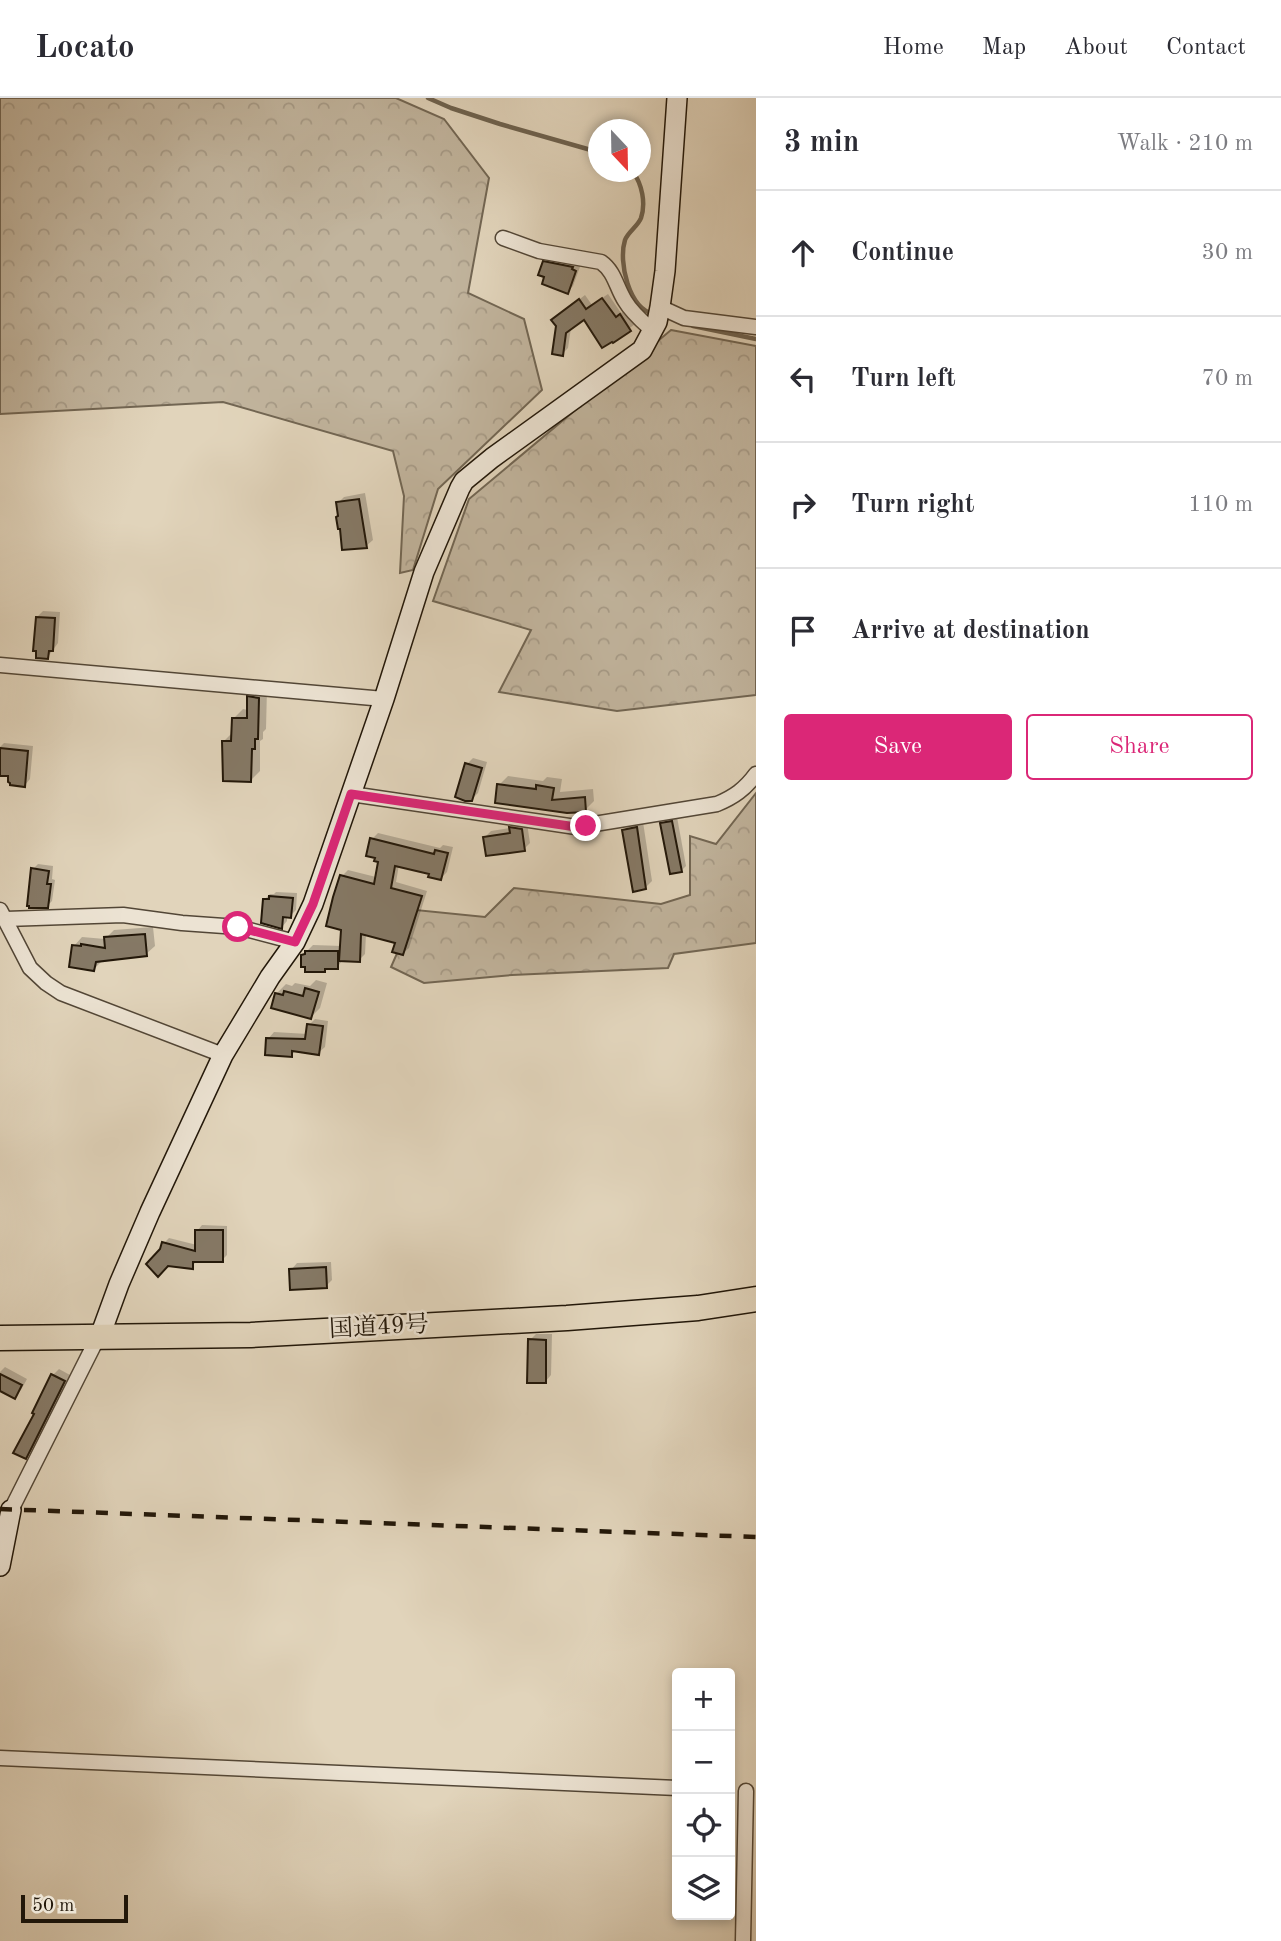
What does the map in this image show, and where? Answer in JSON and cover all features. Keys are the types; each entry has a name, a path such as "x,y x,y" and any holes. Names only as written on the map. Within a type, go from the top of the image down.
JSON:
{"highway":[{"name":"国道49号","path":"0,1338 251,1335 698,1308 756,1299"}],"street":[{"path":"0,1566 10,1510 100,1336 150,1212 222,1055 295,942 313,904 384,699 424,572 456,494 464,481 492,458 642,350 653,331 660,307 665,271 677,98"},
{"path":"503,238 539,250 601,262 616,278 626,303 653,331"},
{"path":"660,307 684,318 756,327"},
{"path":"0,665 384,699"},
{"path":"351,794 576,827 717,804 733,798 756,774"},
{"path":"222,1055 61,993 30,968 3,914 122,915 238,927 295,942"},
{"path":"0,1758 672,1787"},
{"path":"743,1941 751,1791"}],"green space":[{"path":"0,98 396,98 444,119 489,178 468,293 524,319 542,390 438,489 413,570 400,573 404,496 393,451 223,402 0,414"},
{"path":"671,330 756,346 756,695 617,711 499,692 531,630 433,601 469,499"},
{"path":"756,793 756,943 674,954 668,968 512,975 424,983 391,967 416,910 485,917 514,888 661,904 690,895 690,836 716,844"}],"building":[{"path":"543,261 573,267 576,271 568,294 542,284 544,277 538,275"},
{"path":"602,298 616,317 620,314 631,331 602,348 584,320 566,333 563,356 552,354 556,326 551,320 579,299 586,309"},
{"path":"359,499 367,548 342,550 336,502"},
{"path":"36,617 55,618 53,651 49,651 48,659 36,658 36,651 33,651"},
{"path":"247,696 259,698 258,739 255,739 255,749 252,749 251,782 223,781 222,741 231,741 232,718 247,718"},
{"path":"0,748 28,751 25,787 10,785 8,776 0,776"},
{"path":"465,763 482,768 472,801 455,797"},
{"path":"497,784 536,789 536,785 554,788 552,800 585,797 586,812 567,813 495,803"},
{"path":"672,821 682,872 670,874 660,823"},
{"path":"509,827 522,829 525,851 486,856 483,837 510,833"},
{"path":"637,827 646,889 633,892 622,830"},
{"path":"370,838 434,854 435,850 448,853 441,880 428,877 429,874 395,866 391,888 422,896 403,955 392,952 395,943 361,934 360,962 339,961 341,930 326,926 333,897 340,875 374,884 378,862 374,861 375,858 366,856"},
{"path":"31,868 49,871 47,884 51,884 48,908 27,906"},
{"path":"269,896 293,898 291,918 283,917 282,929 261,923 263,899 269,899"},
{"path":"145,934 147,956 96,962 94,971 69,967 72,945 105,948 104,937"},
{"path":"305,951 338,951 338,969 305,972 305,967 301,967 301,955 305,954"},
{"path":"305,988 319,992 311,1019 271,1008 275,993 283,995 284,991 303,996"},
{"path":"307,1024 323,1026 319,1055 292,1051 292,1057 265,1055 266,1038 305,1039"},
{"path":"195,1230 223,1230 223,1262 193,1262 193,1269 168,1266 158,1277 146,1264 160,1249 162,1242 195,1251"},
{"path":"326,1267 327,1288 290,1290 289,1269"},
{"path":"528,1339 546,1340 546,1383 527,1383"},
{"path":"0,1374 22,1385 15,1399 0,1391"},
{"path":"51,1374 65,1381 26,1459 13,1453"}],"waterway":[{"path":"428,98 500,124 588,149"},
{"path":"638,182 643,200 642,212 640,221 625,240 623,260 632,294 645,310 654,314"},
{"path":"693,326 756,339"}],"railway":[{"path":"0,1509 756,1537"}],"route":[{"path":"238,927 295,942 313,904 351,794 576,827 586,826"}]}
